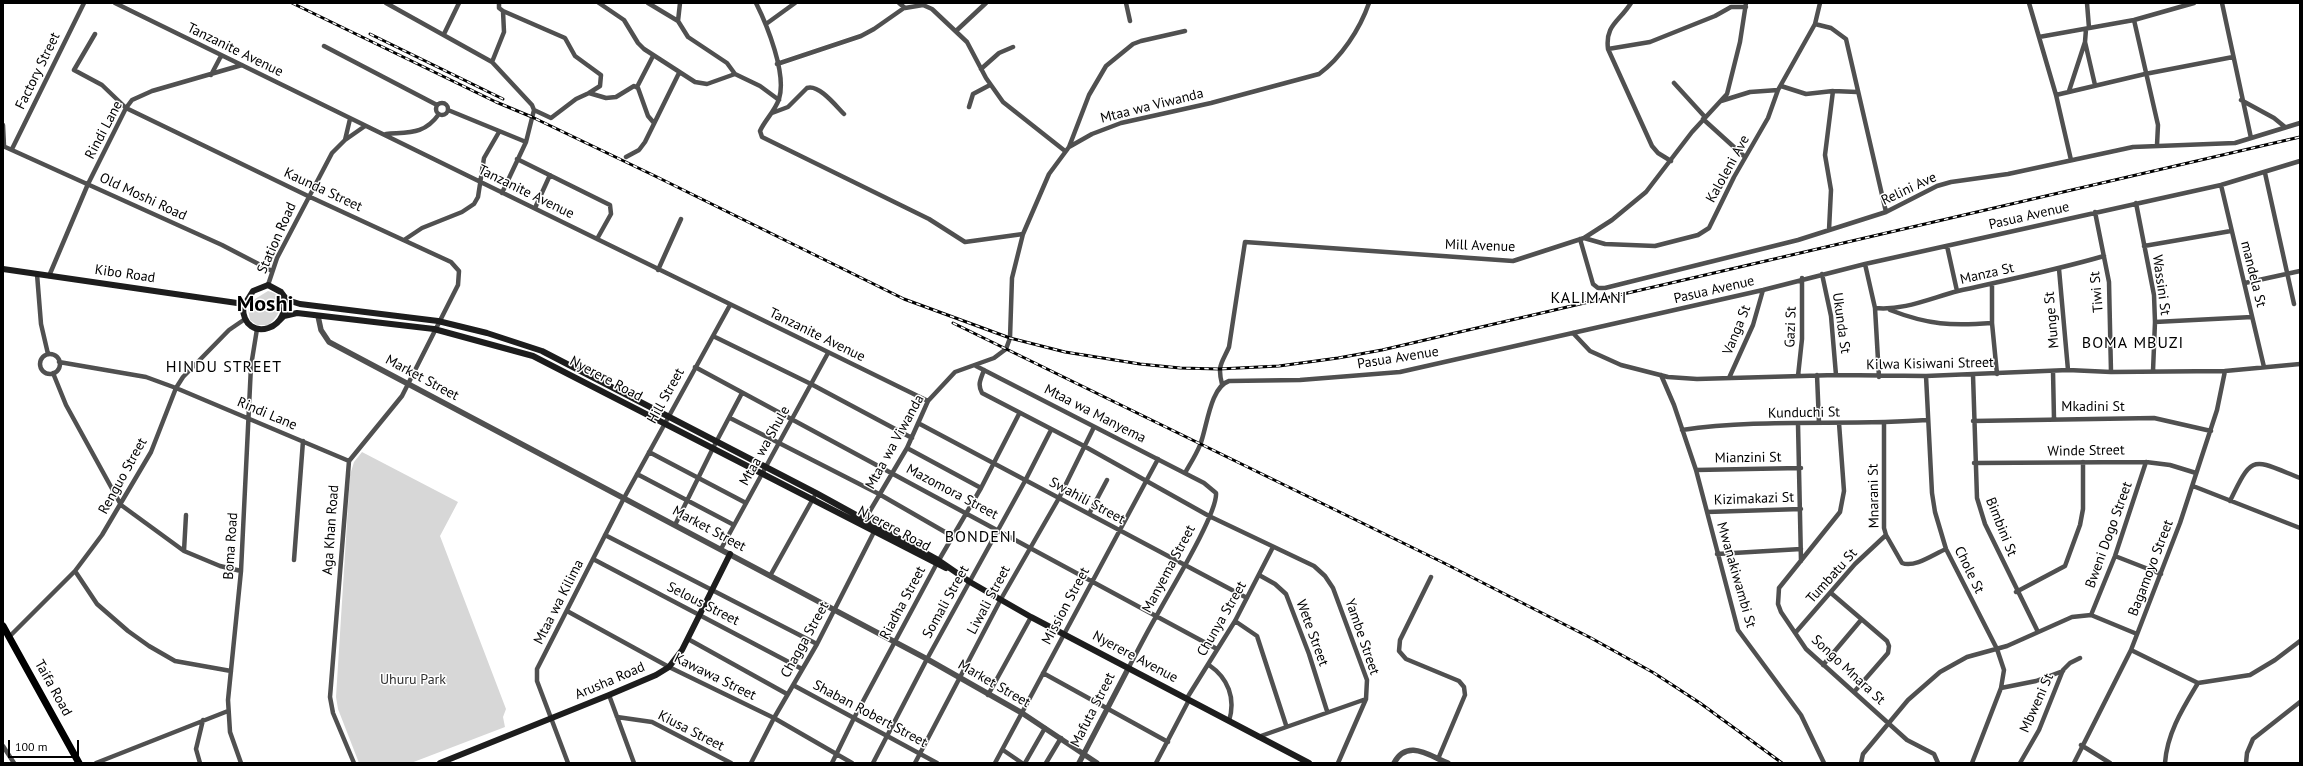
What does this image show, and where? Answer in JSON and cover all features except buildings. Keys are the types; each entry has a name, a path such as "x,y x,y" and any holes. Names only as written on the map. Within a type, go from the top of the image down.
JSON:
{"highway":[{"name":"Taifa Road","path":"3,626 79,763"}],"main road":[{"name":"Kibo Road","path":"3,269 244,304"},
{"path":"268,285 281,292 285,304 279,322 266,330 257,329 252,327 245,319 243,314 244,304 253,291 268,285"},
{"name":"Nyerere Road","path":"281,292 287,300 300,304 438,321 492,334 542,350 667,416 762,474 876,529 951,570"},
{"name":"Nyerere Road","path":"279,322 284,316 291,313 434,329 533,356 663,423 766,467 816,493 863,523"},
{"name":"Arusha Road","path":"440,763 609,695 656,675 669,667 676,660 701,614 730,554"},
{"name":"Nyerere Avenue","path":"951,570 1031,617 1129,667 1309,763"}],"street":[{"name":"Factory Street","path":"12,149 84,3"},
{"name":"Tanzanite Avenue","path":"115,3 928,401"},
{"path":"386,3 492,62 532,105 534,110 526,142 502,193"},
{"path":"444,34 460,3"},
{"path":"499,3 500,8 503,11 566,39 575,56 601,75 600,86 589,94 576,99 551,118 534,110"},
{"path":"599,3 624,20 638,43 653,56 695,82 707,84 736,74"},
{"path":"648,3 678,21 688,37 727,63 736,74 760,86 779,100"},
{"path":"678,21 680,3"},
{"path":"756,3 766,24 781,84 779,100 760,131 762,136 929,219 965,242 1023,234"},
{"path":"766,24 795,3"},
{"path":"899,3 904,8"},
{"path":"956,31 986,3"},
{"path":"1126,3 1130,21"},
{"name":"Mtaa wa Viwanda","path":"863,523 907,448 928,401 955,372 976,366 1003,352 1010,338 1012,278 1023,234 1049,174 1067,149 1092,134 1121,123 1226,99 1319,74 1331,64 1350,38 1369,3"},
{"path":"1631,3 1608,30 1606,37 1608,49 1652,146 1658,153 1671,161"},
{"name":"Kaloleni Ave","path":"1582,239 1605,244 1655,246 1671,243 1703,232 1709,228 1745,157 1768,118 1780,88 1815,24 1820,3"},
{"path":"2029,3 2056,95 2071,160"},
{"path":"2069,91 2088,29 2087,3"},
{"path":"2167,3 2168,10"},
{"path":"2039,37 2134,20 2194,3"},
{"path":"2222,3 2241,100 2251,138"},
{"path":"1608,49 1650,42 1715,16 1731,7 1747,5"},
{"name":"Mill Avenue","path":"1222,384 1219,369 1220,360 1229,347 1245,242 1513,261 1582,239 1607,224 1646,192 1704,118 1721,101 1730,85 1747,5"},
{"path":"777,64 861,36 874,29 904,8 920,6 929,7 967,42 990,85 1003,102 1067,149 1089,95 1106,66 1133,44 1185,31"},
{"path":"492,62 504,32 503,11"},
{"path":"2134,20 2145,74 2158,125 2157,145"},
{"path":"1815,24 1831,28 1846,39 1857,92 1886,212"},
{"name":"Kaunda Street","path":"95,34 74,70 102,85 126,108 308,196 451,262 459,271 458,285 438,321"},
{"path":"2085,42 2095,85"},
{"path":"324,46 437,105 444,103 448,110 526,142"},
{"path":"981,69 999,53 1013,47"},
{"path":"211,75 221,56"},
{"path":"653,56 637,87 648,116 654,124"},
{"path":"2056,95 2145,74 2233,57"},
{"name":"Rindi Lane","path":"49,276 88,184 126,108 132,100 152,90 211,75 242,65"},
{"path":"626,157 643,146 679,73"},
{"path":"1674,83 1704,118 1745,157"},
{"path":"969,108 973,94 990,85"},
{"path":"589,94 606,98 616,97 630,87 637,87"},
{"path":"772,113 788,107 809,87 818,90 844,114"},
{"path":"1721,101 1750,92 1780,88 1806,94 1833,90 1857,92"},
{"path":"1829,230 1831,190 1825,155 1833,90"},
{"path":"2241,100 2274,118 2286,127"},
{"path":"437,105 436,110 439,114"},
{"path":"384,134 427,128 439,114 444,114 448,110"},
{"path":"345,140 350,119"},
{"name":"Relini Ave","path":"1582,239 1593,284 1598,288 1605,288 1790,242 1886,212 1937,186 1951,182 2008,174 2133,147 2157,145 2220,145 2251,138 2300,123"},
{"path":"3,126 4,146"},
{"name":"Station Road","path":"268,285 272,271 308,196 332,153 345,140 366,126"},
{"path":"404,240 422,228 462,212 474,204 478,196 484,158 499,132"},
{"name":"Old Moshi Road","path":"4,146 222,245 272,271"},
{"path":"517,159 610,204 611,214 597,239"},
{"name":"Pasua Avenue","path":"1222,384 1229,381 1355,377 1400,372 1763,290 1802,278 2136,202 2221,185 2265,173 2300,161"},
{"path":"2265,173 2294,304"},
{"path":"535,208 550,175"},
{"name":"mandela St","path":"2221,185 2264,367"},
{"name":"Wassini St","path":"2136,202 2154,295 2155,322 2153,371"},
{"name":"Tiwi St","path":"2095,212 2104,256 2110,306 2111,372"},
{"path":"658,270 681,219"},
{"path":"2144,246 2231,231"},
{"path":"1947,246 1957,291"},
{"name":"Manza St","path":"1875,308 1890,309 1957,291 2059,269 2104,256"},
{"path":"1865,264 1875,308 1879,377"},
{"name":"Munge St","path":"2059,269 2068,370"},
{"path":"2245,283 2300,271"},
{"path":"37,274 41,324 48,354"},
{"name":"Ukunda St","path":"1822,274 1831,316 1836,375"},
{"name":"Gazi St","path":"1798,376 1802,339 1802,278"},
{"path":"1992,284 1992,323 1998,374"},
{"name":"Vanga St","path":"1729,378 1753,325 1763,290"},
{"name":"Hill Street","path":"624,498 663,423 730,305"},
{"path":"1890,309 1919,321 1942,325 1992,323"},
{"name":"Market Street","path":"318,316 321,330 329,342 730,554 834,612 927,659 1022,713 1097,763"},
{"path":"2155,322 2252,317"},
{"name":"Renguo Street","path":"9,637 75,571 121,505 151,452 176,388 192,366 229,330 245,319"},
{"path":"349,461 388,414 408,385 438,321"},
{"name":"Boma Road","path":"241,763 230,732 228,711 230,671 241,571 250,418 251,366 257,329"},
{"name":"Kilwa Kisiwani Street","path":"1573,333 1590,351 1604,358 1638,370 1660,375 1697,379 1817,375 1879,377 1973,375 2068,370 2111,372 2225,371 2300,364"},
{"path":"713,336 811,384 912,438"},
{"name":"Mtaa wa Shule","path":"721,550 828,353"},
{"path":"48,354 55,356 59,362 58,368 53,373 46,373 40,366 43,356 48,354"},
{"name":"Rindi Lane","path":"59,362 138,375 176,388 250,418 349,461"},
{"name":"Mtaa wa Manyema","path":"976,366 1204,483"},
{"name":"Mazomora Street","path":"695,367 966,514 999,529 1217,649"},
{"name":"Yambe Street","path":"984,370 979,382 979,387 982,393 1019,414 1084,446 1209,516 1314,566 1325,576 1333,588 1367,680 1366,698 1338,763"},
{"path":"2053,371 2054,419"},
{"name":"Bagamoyo Street","path":"2074,763 2081,746 2131,650 2161,574 2211,431 2225,371"},
{"path":"53,373 66,406 121,505 184,551 220,566 241,571"},
{"name":"Mwanakiwambi St","path":"1660,375 1696,470 1738,630 1801,715 1824,763"},
{"path":"1817,375 1819,423"},
{"name":"Bimbini St","path":"1973,375 1974,463 1977,498 1985,524 2016,592 2038,632"},
{"name":"Chole St","path":"1926,376 1927,420 1932,493 1946,549 1997,649 2004,670 2001,688 1972,763"},
{"path":"1185,473 1200,444 1216,393 1222,384"},
{"path":"675,525 714,445 730,418 742,393"},
{"name":"Riadha Street","path":"832,763 854,718 937,562 981,488 1019,414"},
{"path":"730,418 879,494 952,536"},
{"name":"Mkadini St","path":"1973,421 2154,418 2211,431"},
{"name":"Kunduchi St","path":"1682,430 1729,425 1819,423 1884,424 1927,420"},
{"name":"Swahili Street","path":"918,423 1185,566 1248,598"},
{"name":"Songo Mnara St","path":"1839,423 1844,491 1842,504 1834,521 1779,588 1777,597 1781,612 1796,632 1806,649 1907,740 1934,754 1938,763"},
{"path":"1798,424 1801,468 1801,561"},
{"name":"Mnarani St","path":"1884,424 1886,535 1902,563 1906,565 1913,564 1946,549"},
{"name":"Liwali Street","path":"916,763 1001,599 1059,498 1094,426"},
{"name":"Somali Street","path":"873,763 927,659 1025,481 1050,430"},
{"path":"294,560 303,441"},
{"path":"907,448 981,488"},
{"path":"649,452 746,503"},
{"name":"Mission Street","path":"995,763 1091,581 1120,531 1158,459"},
{"name":"Aga Khan Road","path":"349,461 330,697 333,713 354,763"},
{"path":"2016,592 2065,566 2080,525 2083,509 2083,462"},
{"name":"Winde Street","path":"1974,463 2146,462 2170,465 2196,473"},
{"name":"Bweni Dogo Street","path":"2091,615 2115,556 2146,462"},
{"path":"2230,501 2244,472 2252,464 2262,464 2300,478"},
{"name":"Mianzini St","path":"1696,470 1801,468"},
{"path":"637,474 734,525"},
{"path":"1089,514 1107,480"},
{"name":"Manyema Street","path":"1129,667 1185,566 1209,516 1216,498 1216,493 1204,483"},
{"path":"2193,486 2300,528"},
{"path":"770,576 816,493"},
{"name":"Mtaa wa Kilima","path":"568,763 550,719 536,676 537,669 624,498"},
{"name":"Kizimakazi St","path":"1707,512 1801,509"},
{"path":"184,551 186,515"},
{"name":"Chagga Street","path":"751,763 774,718 817,644 876,529"},
{"path":"605,535 713,589 817,644"},
{"name":"Tumbatu St","path":"1796,632 1855,564 1886,535"},
{"name":"Chunya Street","path":"1156,763 1168,742 1188,699 1248,598 1273,547"},
{"path":"1718,554 1801,549"},
{"path":"2115,556 2161,574"},
{"name":"Selous Street","path":"593,559 701,614 802,669"},
{"path":"75,571 97,604 148,646 175,660 230,671"},
{"name":"Wete Street","path":"1259,576 1275,584 1286,594 1309,654 1327,711"},
{"path":"1431,577 1400,640 1400,651 1406,659 1460,681 1464,687 1465,695 1438,759"},
{"path":"1831,593 1887,641 1889,649 1854,692"},
{"name":"Kawawa Street","path":"567,612 669,667 774,718 852,763"},
{"path":"1861,763 1864,754 1908,700 1940,672 1967,657 1997,649 2072,617 2091,615 2137,634"},
{"path":"988,695 1031,617"},
{"path":"1823,665 1862,620"},
{"path":"1235,621 1257,636 1286,725"},
{"path":"688,638 788,694"},
{"path":"2131,650 2198,683 2250,675 2266,667 2300,641"},
{"name":"Mbweni St","path":"2020,763 2039,730 2063,670 2070,663 2080,658"},
{"path":"1209,665 1222,675 1229,688 1233,707 1228,721"},
{"name":"Mafuta Street","path":"1079,763 1129,667"},
{"path":"2001,688 2036,681 2063,670"},
{"path":"1043,673 1168,742"},
{"path":"2164,763 2166,749 2176,720 2198,683"},
{"name":"Shaban Robert Street","path":"793,685 937,763"},
{"path":"609,695 634,763"},
{"path":"1258,737 1286,725 1366,698"},
{"path":"2246,763 2247,753 2253,739 2300,702"},
{"path":"96,763 228,711"},
{"name":"Kiusa Street","path":"617,717 639,719 658,725 731,763"},
{"path":"200,763 196,749 203,720"},
{"path":"1003,750 1023,763 1045,728"},
{"path":"1046,763 1061,738"},
{"path":"3,746 14,763"},
{"path":"2081,746 2110,763"},
{"path":"1394,763 1401,753 1410,749 1448,763"}],"green space":[{"path":"268,291 274,293 278,297 280,301 279,311 273,321 268,325 257,325 250,320 248,309 255,299"},
{"name":"Uhuru Park","path":"362,452 458,502 440,536 506,709 503,717 505,727 411,763 359,763 338,709 336,697 350,475 354,462"}],"railway":[{"path":"292,3 496,102 532,117 655,176 904,299 1010,338 1065,352 1140,364 1180,368 1219,369 1279,366 1382,350 2300,137"},
{"path":"370,34 503,99"},
{"path":"953,323 1444,563 1591,638 1654,673 1700,703 1782,763"}],"district":[{"name":"KALIMANI","path":"1589,298"},
{"name":"Moshi","path":"265,305"},
{"name":"BOMA MBUZI","path":"2133,343"},
{"name":"HINDU STREET","path":"224,367"},
{"name":"BONDENI","path":"981,537"}]}
